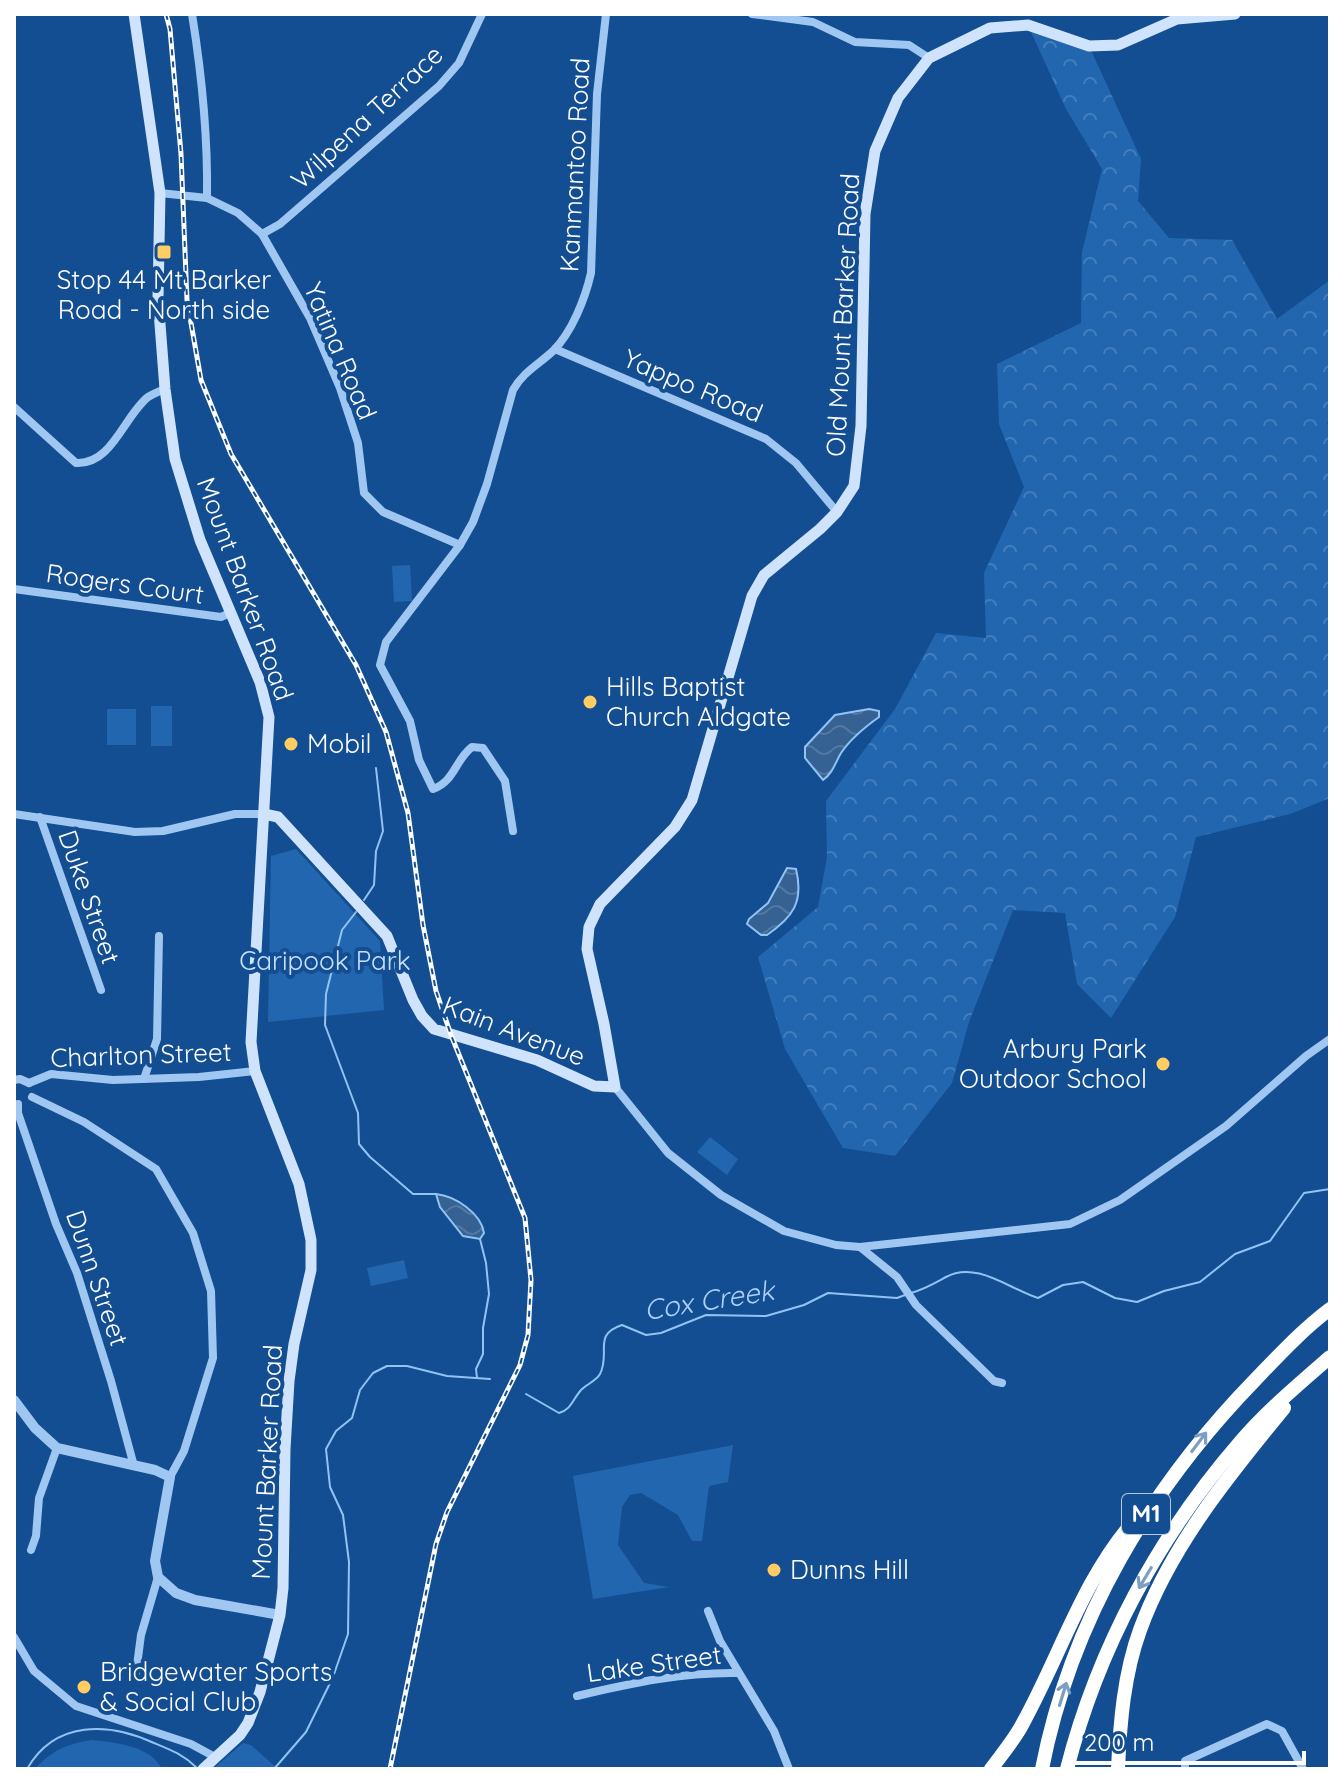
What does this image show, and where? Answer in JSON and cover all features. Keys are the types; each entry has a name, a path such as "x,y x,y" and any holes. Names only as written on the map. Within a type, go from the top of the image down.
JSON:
{"highway":[{"name":"M1","path":"1042,1769 1081,1640 1111,1573 1144,1517 1215,1421 1272,1362 1330,1309"},
{"name":"M1","path":"1067,1769 1089,1695 1115,1635 1171,1533 1241,1441 1285,1395 1330,1357"},
{"path":"1118,1769 1120,1711 1140,1630 1164,1577 1209,1503 1318,1368"},
{"path":"991,1769 1021,1727 1079,1606 1116,1541 1175,1473"}],"main road":[{"name":"Mount Barker Road","path":"134,14 160,193 158,298 165,389 175,459 200,540 260,682 269,717 251,1042 255,1071 299,1184 311,1240 311,1270 294,1344 287,1404 280,1615 260,1692 248,1723 208,1763"},
{"name":"Old Mount Barker Road","path":"615,1087 587,949 589,927 600,904 667,836 692,800 752,596 764,575 820,529 837,512 854,486 861,426 865,214 875,151 898,98 929,58 990,28 1028,25 1089,46 1118,45 1175,16 1235,14"},
{"name":"Kain Avenue","path":"264,814 278,817 387,936 413,1000 434,1029 537,1060 594,1086 615,1087"}],"street":[{"path":"192,14 203,79 208,141 207,198"},
{"name":"Wilpena Terrace","path":"262,234 280,224 439,86 459,63 482,14"},
{"name":"Kanmantoo Road","path":"513,831 505,781 483,748 472,747 463,754 454,775 433,789 419,760 410,721 380,665 386,642 460,545 473,522 513,390 521,376 555,349 584,302 591,273 597,94 606,14"},
{"path":"752,14 813,22 855,42 909,45 929,58"},
{"name":"Yatina Road","path":"160,193 207,198 238,213 262,234 310,318 340,388 358,443 364,493 383,512 460,545"},
{"name":"Yappo Road","path":"555,349 766,439 796,463 837,512"},
{"path":"14,407 76,463 86,464 105,450 148,398 165,389"},
{"name":"Rogers Court","path":"14,589 221,617 230,613"},
{"path":"14,814 135,832 163,831 235,814 264,814"},
{"name":"Duke Street","path":"40,817 101,990"},
{"path":"144,1079 157,1039 159,936"},
{"name":"Old Mount Barker Road","path":"615,1087 668,1153 721,1195 784,1231 836,1245 860,1247 1070,1224 1120,1200 1226,1126 1330,1039"},
{"name":"Charlton Street","path":"29,1083 51,1074 113,1080 199,1077 255,1071"},
{"path":"14,1080 29,1083 32,1097"},
{"path":"16,1104 26,1103 32,1097"},
{"path":"32,1097 84,1122 156,1169 193,1233 211,1291 213,1358 184,1451 170,1477 155,1561 158,1577 141,1635 136,1673"},
{"name":"Dunn Street","path":"16,1104 52,1212 77,1273 134,1466"},
{"path":"860,1247 902,1283 916,1305 994,1381 1002,1383"},
{"path":"14,1400 35,1428 57,1448 155,1470 170,1477"},
{"path":"31,1550 36,1536 39,1498 57,1448"},
{"path":"158,1577 176,1593 195,1600 280,1615"},
{"path":"708,1611 720,1641 774,1731 789,1769"},
{"path":"14,1637 34,1671 76,1706 191,1744 208,1763"},
{"name":"Lake Street","path":"577,1696 645,1680 703,1672 738,1673"},
{"path":"1185,1769 1185,1761 1267,1724 1282,1731 1303,1769"}],"green space":[{"path":"1028,25 1089,46 1141,159 1138,201 1169,238 1232,240 1277,319 1330,280 1330,420 1327,423 1330,427 1330,798 1290,814 1196,837 1175,917 1111,1018 1077,984 1065,913 1013,910 969,1022 952,1083 895,1156 843,1148 785,1049 758,957 818,907 827,857 826,801 895,709 936,633 986,638 984,573 1024,487 999,424 997,364 1081,323 1082,252 1102,169 1066,109"},
{"path":"410,565 412,601 394,602 392,566"},
{"path":"151,706 172,706 172,746 151,746"},
{"path":"107,709 136,709 136,745 107,745"},
{"name":"Caripook Park","path":"296,849 380,941 384,1010 268,1022 271,856"},
{"path":"710,1137 738,1159 727,1175 697,1152"},
{"path":"404,1260 408,1278 371,1286 367,1268"},
{"path":"733,1445 728,1482 709,1486 702,1541 692,1541 678,1515 641,1493 630,1495 622,1507 618,1545 644,1583 669,1587 593,1599 573,1476"},
{"path":"92,1740 141,1750 157,1761 162,1769 35,1769 60,1749"},
{"path":"243,1743 251,1745 278,1769 213,1769"}],"water":[{"path":"869,709 879,711 879,717 849,742 823,780 805,758 805,747 835,715"},
{"path":"787,868 796,869 798,891 794,908 784,922 767,935 761,935 747,924 768,903"},
{"path":"436,1194 459,1202 473,1212 484,1233 480,1239 463,1236 440,1207"}],"waterway":[{"path":"364,900 374,885 376,851 383,831 376,768"},
{"path":"356,912 342,930 326,994 325,1025 358,1113 359,1144 413,1194 436,1194"},
{"name":"Cox Creek","path":"911,1293 957,1273 969,1272 993,1278 1038,1298 1063,1285 1083,1282 1115,1298 1137,1302 1200,1282 1235,1254 1270,1241 1304,1193 1330,1189"},
{"path":"477,1378 476,1369 483,1354 483,1328 489,1294 480,1239"},
{"name":"Cox Creek","path":"526,1394 559,1413 566,1409 581,1390 600,1374 607,1334 622,1325 646,1335 661,1333 706,1315 766,1316 804,1305 828,1293 897,1298 905,1295"},
{"name":"Cox Creek","path":"274,1769 306,1732 333,1677 348,1634 349,1562 343,1515 330,1487 326,1449 336,1431 352,1418 360,1390 373,1373 387,1366 407,1366 447,1376 490,1379"},
{"name":"Cox Creek","path":"27,1769 52,1741 84,1730 101,1729 137,1736 182,1756 197,1768"}],"railway":[{"path":"166,14 181,154 187,300 201,380 231,454 356,665 386,732 408,813 423,925 436,991 525,1218 531,1280 528,1335 520,1365 447,1512 436,1544 390,1769"}],"place":[{"name":"Stop 44 Mt Barker Road - North side","path":"164,252"},
{"name":"Hills Baptist Church Aldgate","path":"590,702"},
{"name":"Mobil","path":"291,744"},
{"name":"Arbury Park Outdoor School","path":"1163,1064"},
{"name":"Dunns Hill","path":"774,1570"},
{"name":"Bridgewater Sports & Social Club","path":"84,1687"}]}
